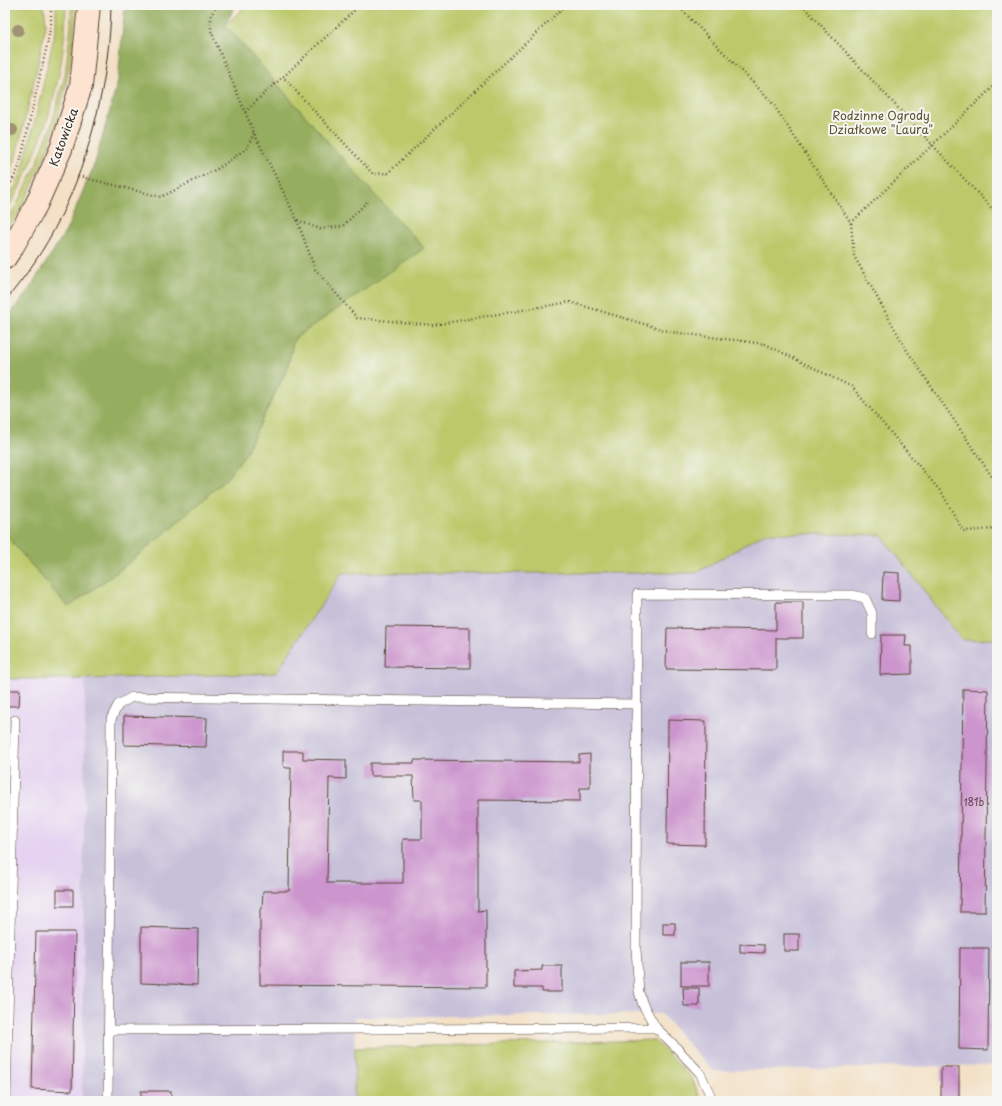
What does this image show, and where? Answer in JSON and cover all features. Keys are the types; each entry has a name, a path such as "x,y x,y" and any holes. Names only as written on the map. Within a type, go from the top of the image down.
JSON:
{"main road":[{"name":"Katowicka","path":"5,258 36,205 61,149 81,86 89,5"}],"lane":[{"path":"712,1101 700,1073 656,1028 643,1006 639,992 636,949 637,594 852,595 865,598 872,613 872,634"},
{"path":"108,1101 111,719 118,705 132,697 636,704"},
{"path":"6,1101 15,720"},
{"path":"108,1030 656,1028"}],"path":[{"path":"5,193 19,167 48,41 51,22 51,5"},
{"path":"217,5 211,15 211,31 254,133 297,220 315,269 356,318 433,325 570,302 671,332 765,344 852,387 942,493 963,530 997,529"},
{"path":"245,112 360,5"},
{"path":"283,77 373,174 388,173 566,5"},
{"path":"677,5 771,102 851,223 854,256 906,349 997,484"},
{"path":"802,5 997,214"},
{"path":"5,13 5,17"},
{"path":"851,223 997,83"},
{"path":"78,176 161,197 218,168 247,148 254,133"},
{"path":"297,220 320,228 343,226 369,200"}],"shaded area":[{"path":"765,533 881,535 962,640 997,639 997,1065 713,1071 661,1014 355,1017 354,1101 82,1101 85,679 276,673 342,573 696,573"},
{"path":"5,679 85,679 82,1101 5,1101"}],"green space":[{"path":"5,5 44,5 46,24 14,165 10,177 5,184 5,21 10,21"},
{"path":"56,5 66,5 65,33 56,88 49,114 30,165 5,215 5,201 15,187 22,171 37,112 56,27"},
{"path":"71,5 76,5 74,36 64,96 56,125 34,182 5,236 5,225 36,166 52,123 65,75 71,27"},
{"path":"125,5 236,5 225,25 373,193 424,248 294,339 287,369 245,454 227,478 160,537 116,573 68,607 5,534 5,320 26,294 66,231 95,163 118,81"},
{"name":"Rodzinne Ogrody Działkowe \"Laura\"","path":"247,5 997,5 997,639 962,640 881,535 765,533 696,573 342,573 276,673 85,679 5,679 5,534 68,607 116,573 160,537 227,478 245,454 287,369 294,339 424,248 373,193 225,25"},
{"path":"654,1040 692,1078 701,1101 354,1101 355,1048"}],"building":[{"path":"883,572 899,573 899,601 882,600"},
{"path":"776,602 803,602 803,638 776,638 776,670 666,669 667,628 776,630"},
{"path":"386,627 470,628 470,668 385,667"},
{"path":"881,635 906,635 905,646 912,646 912,674 880,675"},
{"path":"963,689 988,690 985,912 960,912"},
{"path":"5,690 20,690 19,706 5,706"},
{"path":"124,716 207,718 206,747 124,745"},
{"path":"668,720 706,721 705,845 667,844"},
{"path":"283,751 303,751 303,759 346,760 346,779 329,778 327,883 403,883 403,839 422,839 422,800 414,800 413,776 370,776 370,763 414,763 414,760 579,762 579,755 590,754 590,788 580,788 580,801 478,800 478,911 486,910 486,987 260,985 260,909 262,909 263,891 289,891 291,768 286,768 283,765"},
{"path":"57,890 73,890 73,906 57,906"},
{"path":"663,923 675,923 675,935 663,935"},
{"path":"141,927 198,929 197,985 141,983"},
{"path":"36,932 75,932 72,1091 32,1089"},
{"path":"784,934 799,934 799,951 784,951"},
{"path":"740,944 764,945 764,953 740,952"},
{"path":"960,948 989,948 988,1050 959,1049"},
{"path":"681,962 709,962 709,986 681,986"},
{"path":"542,966 562,966 562,992 542,992 542,988 514,988 514,971 542,970"},
{"path":"683,988 699,988 699,1006 684,1006"},
{"path":"941,1067 959,1067 959,1101 941,1101"},
{"path":"141,1091 171,1091 171,1101 141,1101"}],"tram line":[{"path":"5,301 28,272 48,241 70,196 80,170 97,115 103,87 110,32 111,5"}]}
